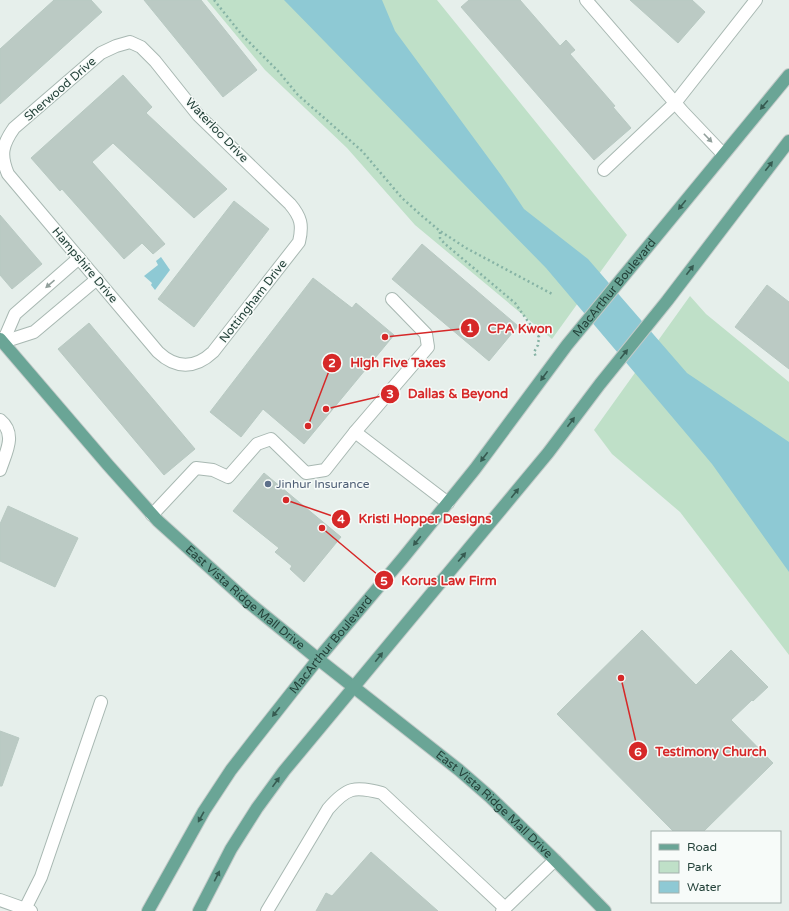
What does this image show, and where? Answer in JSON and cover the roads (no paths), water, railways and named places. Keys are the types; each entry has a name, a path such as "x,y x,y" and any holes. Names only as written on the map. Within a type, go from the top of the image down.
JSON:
{"main road":[{"name":"MacArthur Boulevard","path":"148,911 204,811 231,770 318,659 338,637 475,469 567,345 789,75"},
{"path":"199,911 231,849 257,808 284,771 548,453 600,384 667,301 789,141"},
{"name":"East Vista Ridge Mall Drive","path":"2,340 152,515 248,602 354,688 459,770 490,797 555,860 604,911"}],"street":[{"path":"586,0 675,103 723,154"},
{"path":"604,170 675,103 756,0"},
{"name":"Sherwood Drive","path":"3,150 7,138 14,128 101,53 116,46 130,42"},
{"name":"Waterloo Drive","path":"130,42 141,47 156,61 198,115 290,204 297,212 301,222"},
{"name":"Hampshire Drive","path":"3,150 3,162 8,174 158,352 175,364 186,365"},
{"name":"Nottingham Drive","path":"186,365 196,364 213,352 299,242 302,232 301,222"},
{"path":"2,340 15,314 79,258"},
{"path":"2,340 34,332 97,279"},
{"path":"152,515 196,468 213,470 228,477 257,444 271,439 306,473 325,470 355,432 428,347 426,334 392,299"},
{"path":"0,420 6,425 10,436 0,470"},
{"path":"355,432 448,503"},
{"path":"0,900 28,910 41,877 101,702"},
{"path":"267,911 328,809 348,790 363,788 382,793 504,910 555,860"}],"water":[{"path":"284,0 382,0 395,31 501,175 524,209 588,259 687,373 789,442 789,572 712,464 546,268"},
{"path":"161,257 170,270 155,290 151,285 152,283 144,276 158,265 156,261"}],"place":[{"name":"CPA Kwon","path":"385,337"},
{"name":"Dallas & Beyond","path":"326,409"},
{"name":"High Five Taxes","path":"308,426"},
{"name":"Jinhur Insurance","path":"268,484"},
{"name":"Kristi Hopper Designs","path":"286,500"},
{"name":"Korus Law Firm","path":"322,528"},
{"name":"Testimony Church","path":"621,678"}]}
